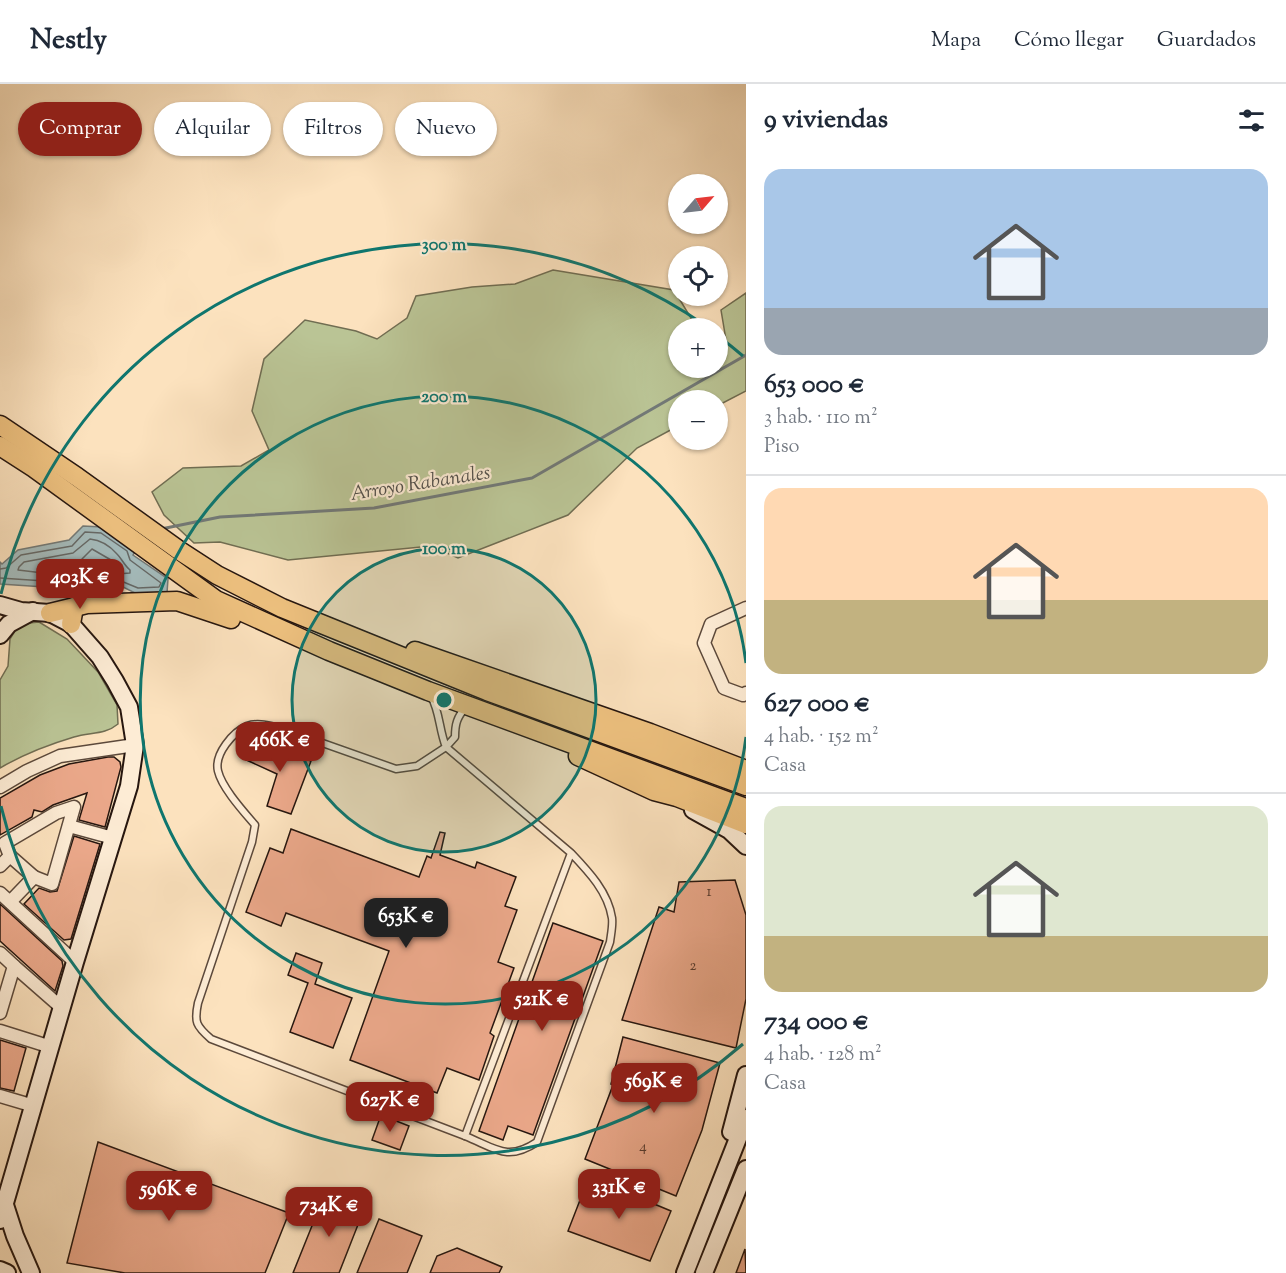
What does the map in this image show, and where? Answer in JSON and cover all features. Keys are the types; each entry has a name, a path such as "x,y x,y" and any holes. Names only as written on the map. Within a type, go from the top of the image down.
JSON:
{"main road":[{"path":"0,425 180,551 217,575 282,608 487,691 746,786"},
{"path":"0,446 216,600 329,651 428,691 746,808"},
{"path":"42,612 72,616 133,602 177,601 329,651"},
{"path":"282,608 434,656 651,732 746,770"},
{"path":"468,705 654,791 677,797 746,824"},
{"path":"651,732 746,762"}],"street":[{"path":"0,596 42,612 86,642"},
{"path":"0,604 21,611 42,612"},
{"path":"746,608 711,624 704,643 724,688 746,693"},
{"path":"0,635 9,624 42,612"},
{"path":"31,1273 2,1211 129,786 135,745 129,707 115,681 86,642 72,616"},
{"path":"0,787 27,771 60,756 135,745"},
{"path":"654,791 729,830 746,846"},
{"path":"74,807 69,826 52,884 34,877 10,856 5,843 56,813 74,807"},
{"path":"69,826 113,838"},
{"path":"0,866 10,856"},
{"path":"10,902 34,877"},
{"path":"0,893 75,962"},
{"path":"0,953 62,1008"},
{"path":"0,1012 14,966"},
{"path":"0,1031 51,1047"},
{"path":"715,1195 746,1075"},
{"path":"0,1096 34,1106"},
{"path":"685,1273 746,1118"},
{"path":"704,1273 746,1169"},
{"path":"0,1270 7,1273"}],"lane":[{"path":"428,691 436,706 446,747 571,853 590,873 604,894 613,919 610,942 537,1142 525,1150 509,1154 228,1046 211,1038 199,1028 195,1017 252,842 255,825 234,800 218,770 220,755 226,744 248,725 263,724 396,769 417,766 446,747 455,737 455,725 459,715 468,705"},
{"path":"465,1136 571,853"}],"green space":[{"path":"553,270 668,289 668,306 684,306 691,318 668,318 668,378 728,378 728,318 722,318 721,310 746,293 746,391 728,400 728,390 668,390 668,431 637,448 568,515 458,558 431,546 288,560 220,542 194,543 164,515 152,492 183,468 241,466 269,450 252,411 264,359 305,320 356,331 377,339 407,318 416,296 472,287 515,284"},
{"path":"39,622 67,639 98,672 117,705 118,724 103,732 74,737 45,747 0,768 0,680 8,666 10,639 19,624"}],"water":[{"path":"83,526 102,527 136,550 133,555 168,579 167,593 137,594 121,586 115,593 97,593 92,586 60,588 0,584 0,562 2,564 18,550 69,540"}],"building":[{"path":"250,739 311,761 291,814 267,806 277,774 242,758"},
{"path":"114,757 120,762 121,767 105,827 79,820 87,793 53,805 42,812 34,810 32,817 0,835 0,798 40,775 69,764"},
{"path":"291,829 419,877 427,856 431,858 440,832 445,833 440,855 475,868 477,862 516,877 505,906 517,910 498,962 514,968 490,1033 494,1036 479,1080 447,1068 437,1093 350,1060 389,951 286,913 281,926 246,912 270,848 283,853"},
{"path":"74,836 100,844 71,939 64,940 24,904 39,888 50,892 57,891"},
{"path":"735,880 746,915 746,999 736,1048 622,1020 659,907 674,912 679,882"},
{"path":"0,904 62,961 63,966 55,991 0,941"},
{"path":"553,923 603,941 533,1135 508,1126 503,1140 479,1131"},
{"path":"296,953 322,963 315,984 352,998 333,1048 290,1032 308,983 288,975"},
{"path":"623,1037 720,1063 702,1130 676,1196 585,1159 613,1085 611,1084"},
{"path":"0,1040 26,1048 14,1091 0,1088"},
{"path":"381,1115 409,1126 400,1150 372,1140"},
{"path":"98,1142 289,1213 265,1273 125,1273 67,1263"},
{"path":"589,1177 671,1211 650,1261 568,1231"},
{"path":"324,1196 363,1212 339,1273 293,1273"},
{"path":"379,1219 422,1236 407,1273 357,1273"},
{"path":"457,1248 502,1267 499,1273 430,1273 437,1256"},
{"path":"745,1249 746,1273 736,1273"}],"waterway":[{"name":"Arroyo Rabanales","path":"161,529 220,517 374,508 532,478 746,355"}]}
